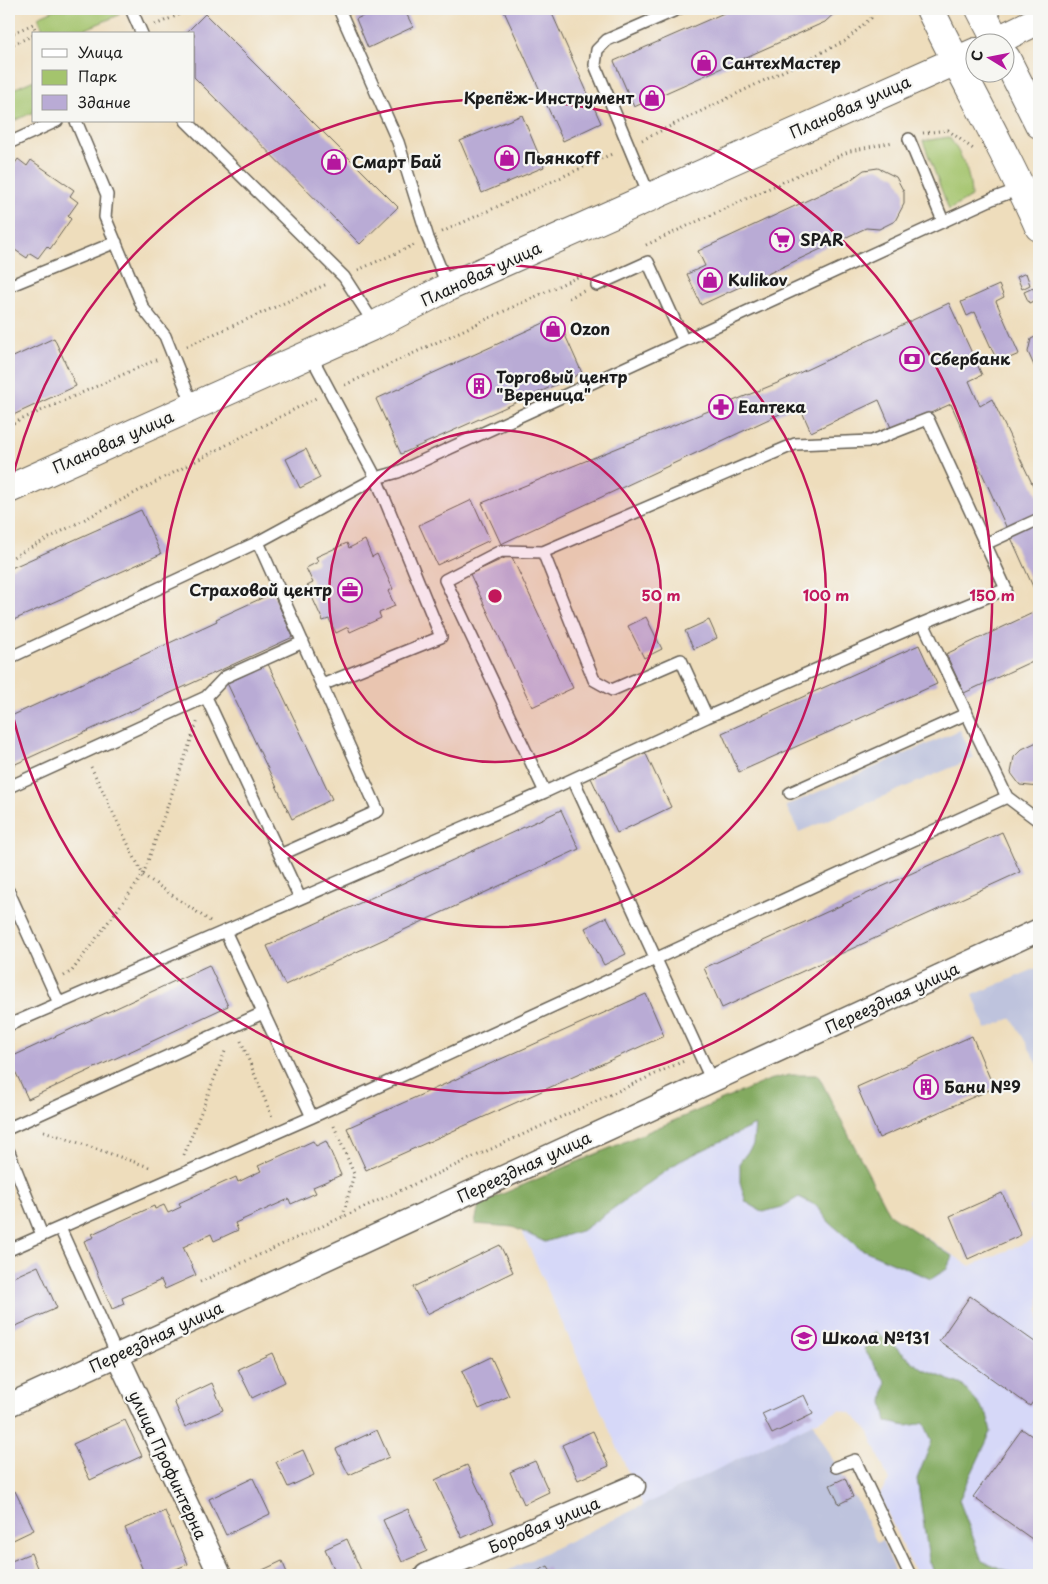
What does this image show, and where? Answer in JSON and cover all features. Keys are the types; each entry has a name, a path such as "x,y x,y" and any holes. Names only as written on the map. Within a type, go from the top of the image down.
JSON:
{"main road":[{"path":"930,9 966,35"},
{"path":"980,9 984,32"},
{"name":"Плановая улица","path":"1016,33 1039,20"},
{"name":"Плановая улица","path":"9,489 375,325 448,287 966,59"},
{"path":"995,82 1022,188 1039,227"},
{"path":"1009,82 1039,124"}],"street":[{"name":"Переездная улица","path":"9,1405 1039,930"},
{"name":"улица Профинтерна","path":"117,1355 220,1575"},
{"name":"Боровая улица","path":"426,1575 634,1486"}],"lane":[{"path":"131,9 141,32"},
{"path":"339,9 398,142 428,238 448,287"},
{"path":"650,197 595,65 597,50 607,40 678,9"},
{"path":"9,143 55,122"},
{"path":"76,122 107,195 104,215 143,308 165,336 193,406"},
{"path":"187,122 344,277 375,325"},
{"path":"909,139 943,221"},
{"path":"9,658 258,542 376,478 398,472 683,339 943,221 1022,188"},
{"path":"9,286 116,242"},
{"path":"597,286 648,262 683,339"},
{"path":"310,353 376,478 441,637 322,685"},
{"path":"9,1025 545,792 707,717 922,623 1006,589 928,419 872,441 795,444 544,552 501,551 444,580 545,792"},
{"path":"985,544 1039,519"},
{"path":"258,542 378,811 280,855"},
{"path":"544,552 594,680 612,690 680,660 707,717"},
{"path":"922,623 1007,797 1039,821"},
{"path":"9,787 206,698 224,677 302,642"},
{"path":"206,698 300,898"},
{"path":"790,793 966,714"},
{"path":"573,779 658,960 712,1081"},
{"path":"9,1250 312,1117 658,960 1007,797"},
{"path":"9,892 59,1003"},
{"path":"225,931 312,1117"},
{"path":"9,1128 263,1013"},
{"path":"9,1152 42,1236"},
{"path":"60,1228 117,1355"},
{"path":"836,1467 855,1460 910,1575"}],"path":[{"path":"141,32 192,9"},
{"path":"9,425 344,277 628,146 845,41 871,18 872,9"},
{"path":"9,35 33,24 36,32"},
{"path":"9,46 32,36"},
{"path":"924,133 948,130 972,148 976,155"},
{"path":"9,558 330,392"},
{"path":"50,984 72,971 143,875 206,698"},
{"path":"84,753 143,875 225,931"},
{"path":"235,1026 278,1132"},
{"path":"20,1123 175,1177 235,1026"},
{"path":"200,1282 700,1054"},
{"path":"327,1110 354,1174 343,1217"}],"shaded area":[{"path":"960,730 974,758 799,832 786,806"},
{"path":"1039,967 1039,1066 1012,1018 986,1029 973,995"},
{"name":"Школа №131","path":"818,1075 889,1214 970,1266 1032,1240 1036,1232 1029,1207 1039,1197 1039,1575 916,1575 879,1495 889,1481 868,1430 851,1413 840,1410 643,1506 514,1213"},
{"path":"1039,1179 1039,1197 1033,1184"},
{"path":"813,1423 853,1497 856,1498 877,1543 882,1540 897,1575 499,1575"}],"green space":[{"path":"56,9 117,9 119,15 81,32 44,32 38,17"},
{"path":"32,81 32,113 9,123 9,91"},
{"path":"949,137 965,165 971,197 949,210 923,141"},
{"path":"790,1075 818,1075 889,1214 952,1256 947,1269 931,1279 859,1248 829,1222 817,1206 799,1197 782,1207 763,1212 746,1202 740,1182 740,1162 753,1145 755,1125 680,1161 583,1230 545,1242 513,1227 475,1224 479,1204 769,1080"},
{"path":"875,1331 922,1369 962,1385 987,1414 991,1432 959,1500 982,1561 1017,1575 935,1575 929,1559 917,1479 932,1441 924,1423 907,1426 887,1422 883,1402 886,1382 864,1349"}],"building":[{"path":"359,9 404,9 413,27 368,48 356,19 363,16"},
{"path":"503,9 550,9 601,123 563,141"},
{"path":"733,9 839,9 825,22 634,107 614,61"},
{"path":"205,14 398,207 360,244 195,78 195,32 187,32"},
{"path":"522,115 544,167 482,193 460,141"},
{"path":"18,159 27,166 31,160 74,190 70,196 78,202 68,216 71,219 50,249 47,246 38,258 30,253 27,258 9,246 9,172"},
{"name":"SPAR","path":"878,168 896,177 904,192 904,204 895,221 879,229 866,228 701,305 687,274 705,266 698,251 849,181 864,170"},
{"path":"1026,273 1030,285 1022,289 1017,277"},
{"path":"999,285 1004,297 996,301 1019,354 998,363 975,312 967,316 961,302"},
{"path":"1033,288 1038,299 1029,303 1024,292"},
{"path":"949,303 982,375 969,381 980,406 992,399 1039,498 1039,600 951,404 892,430 879,400 811,432 799,405 501,544 482,503 780,382"},
{"name":"Торговый центр \"Вереница\"","path":"557,317 582,373 401,454 376,399"},
{"path":"1039,335 1039,377 1028,352 1031,339"},
{"path":"54,338 76,386 9,417 9,359"},
{"path":"306,449 320,478 300,488 286,459"},
{"path":"472,500 490,540 437,565 419,525"},
{"path":"141,510 161,554 9,622 9,569"},
{"path":"365,540 372,557 377,554 393,589 388,591 395,606 379,613 381,618 350,632 348,627 336,633 329,619 323,621 307,586 313,583 306,568 318,562 316,557 347,543 349,548"},
{"path":"511,555 573,688 532,707 470,574"},
{"path":"273,593 293,637 9,767 9,717 217,621 216,619"},
{"path":"1039,610 1039,658 964,693 946,654"},
{"path":"646,617 662,649 644,658 628,626"},
{"path":"709,620 717,638 694,649 685,631"},
{"path":"919,645 937,684 739,772 722,733"},
{"path":"268,664 332,799 292,819 227,683"},
{"path":"1039,741 1039,787 1020,785 1011,773 1014,757 1022,749"},
{"path":"645,752 671,807 617,833 591,778"},
{"path":"561,810 579,849 285,985 267,946"},
{"path":"1002,832 1020,872 722,1008 704,968"},
{"path":"607,917 626,954 604,965 585,928"},
{"path":"209,965 228,1006 28,1099 9,1058"},
{"path":"646,994 664,1036 366,1170 347,1128"},
{"name":"Бани №9","path":"972,1036 994,1088 879,1138 857,1087"},
{"path":"313,1141 316,1146 326,1141 341,1175 313,1187 316,1193 291,1204 289,1199 235,1223 238,1230 214,1241 211,1234 183,1247 196,1275 165,1289 161,1280 122,1298 124,1304 112,1309 84,1241 94,1237 92,1234 154,1206 155,1209 164,1205 168,1213 181,1207 179,1203 236,1177 238,1182 261,1171 258,1166"},
{"path":"1002,1193 1021,1235 968,1259 950,1216"},
{"path":"500,1245 513,1272 427,1314 413,1287"},
{"path":"38,1266 57,1308 9,1329 9,1279"},
{"path":"970,1296 1039,1345 1039,1393 1030,1406 939,1341"},
{"path":"272,1353 285,1382 252,1398 238,1369"},
{"path":"491,1357 509,1396 479,1409 462,1371"},
{"path":"212,1383 223,1410 185,1427 174,1401"},
{"path":"804,1395 813,1414 772,1434 762,1414"},
{"path":"125,1420 142,1456 90,1480 73,1444"},
{"path":"1022,1429 1039,1441 1039,1544 973,1497"},
{"path":"377,1430 389,1457 349,1475 336,1449"},
{"path":"593,1431 609,1466 578,1480 562,1445"},
{"path":"303,1450 314,1475 288,1487 276,1462"},
{"path":"535,1461 549,1492 524,1504 510,1472"},
{"path":"467,1465 494,1523 462,1538 435,1480"},
{"path":"253,1478 270,1514 226,1535 209,1499"},
{"path":"845,1478 853,1497 839,1504 830,1485"},
{"path":"15,1491 34,1530 9,1542 9,1494"},
{"path":"408,1509 427,1551 402,1562 383,1520"},
{"path":"165,1511 188,1564 162,1575 145,1575 125,1528"},
{"path":"347,1539 363,1575 337,1575 325,1549"},
{"path":"31,1553 40,1575 9,1575 9,1562"},
{"path":"282,1561 288,1575 252,1575"},
{"path":"548,1566 553,1575 529,1575"}],"place":[{"name":"СантехМастер","path":"704,63"},
{"name":"Крепёж-Инструмент","path":"652,98"},
{"name":"Пьянкоff","path":"507,158"},
{"name":"Смарт Бай","path":"334,162"},
{"name":"SPAR","path":"782,240"},
{"name":"Kulikov","path":"710,280"},
{"name":"Ozon","path":"553,329"},
{"name":"Сбербанк","path":"912,359"},
{"name":"Торговый центр \"Вереница\"","path":"479,386"},
{"name":"Еаптека","path":"721,407"},
{"name":"Страховой центр","path":"350,590"},
{"name":"Бани №9","path":"926,1087"},
{"name":"Школа №131","path":"804,1338"}]}
